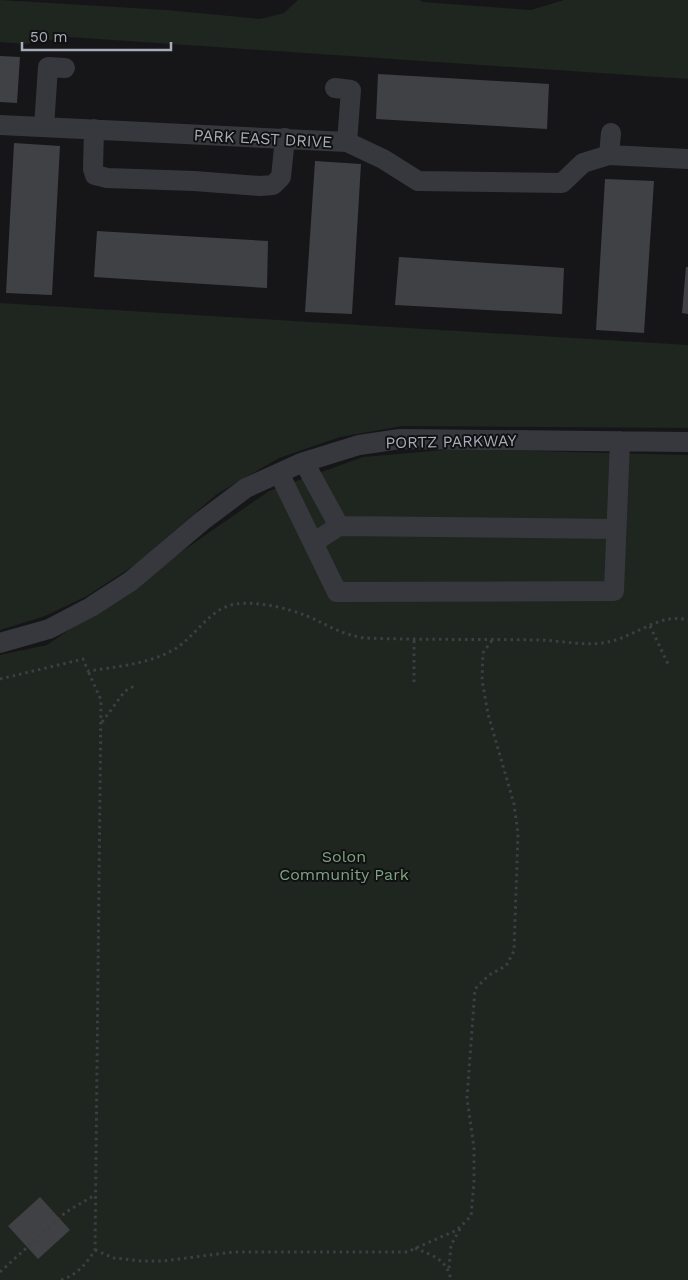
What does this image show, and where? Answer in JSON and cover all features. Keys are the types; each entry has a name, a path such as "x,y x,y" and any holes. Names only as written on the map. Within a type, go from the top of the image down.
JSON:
{"street":[{"path":"44,127 48,67 65,68"},
{"path":"335,88 351,90 347,142"},
{"name":"PARK EAST DRIVE","path":"0,125 347,142 383,159 418,181 562,183 583,163 609,155 688,159"},
{"path":"94,129 93,169 95,175 107,178 260,186 273,185 282,177 286,138"},
{"path":"609,155 611,133"},
{"name":"PORTZ PARKWAY","path":"0,643 49,629 91,607 131,581 202,521 246,488 304,462 359,444 400,439 688,442"},
{"path":"279,473 337,592 614,591 620,441"},
{"path":"304,462 339,526"},
{"path":"313,543 339,526 616,528"}],"path":[{"path":"88,671 132,664 161,656 186,641 219,611 236,604 263,605 288,610 307,616 338,632 350,636 371,638 552,640 595,644 623,638 650,626 676,619 688,620"},
{"path":"650,626 669,666"},
{"path":"414,638 414,682"},
{"path":"95,1250 114,1258 164,1261 233,1252 406,1252 457,1230 471,1216 474,1148 467,1098 475,989 489,975 506,966 514,951 518,834 514,804 488,714 482,680 483,653 493,639"},
{"path":"0,680 83,659 101,700 95,1250 86,1265 69,1278 61,1280"},
{"path":"101,724 125,691 136,685"},
{"path":"0,1272 66,1212 95,1195"},
{"path":"451,1280 449,1269 451,1245 463,1224"},
{"path":"415,1248 436,1258 449,1269"}],"green space":[{"path":"0,0 166,10 260,19 284,13 298,0 419,0 423,2 531,10 564,0 688,0 688,79 69,37 25,44 0,42"},
{"path":"0,303 688,345 688,428 402,426 340,437 279,458 217,494 136,564 87,596 45,616 0,630"},
{"name":"Solon Community Park","path":"455,449 688,455 688,1280 0,1280 0,655 47,645 269,491 363,457"}],"building":[{"path":"0,56 20,57 17,103 0,102"},
{"path":"378,74 549,84 547,129 376,119"},
{"path":"14,143 60,146 52,295 6,293"},
{"path":"315,161 361,164 352,314 305,312"},
{"path":"605,179 654,181 644,333 596,330"},
{"path":"97,231 268,241 267,288 94,277"},
{"path":"399,257 564,268 562,314 395,305"},
{"path":"686,267 688,267 688,314 682,313"},
{"path":"40,1197 70,1230 38,1259 8,1226"}]}
